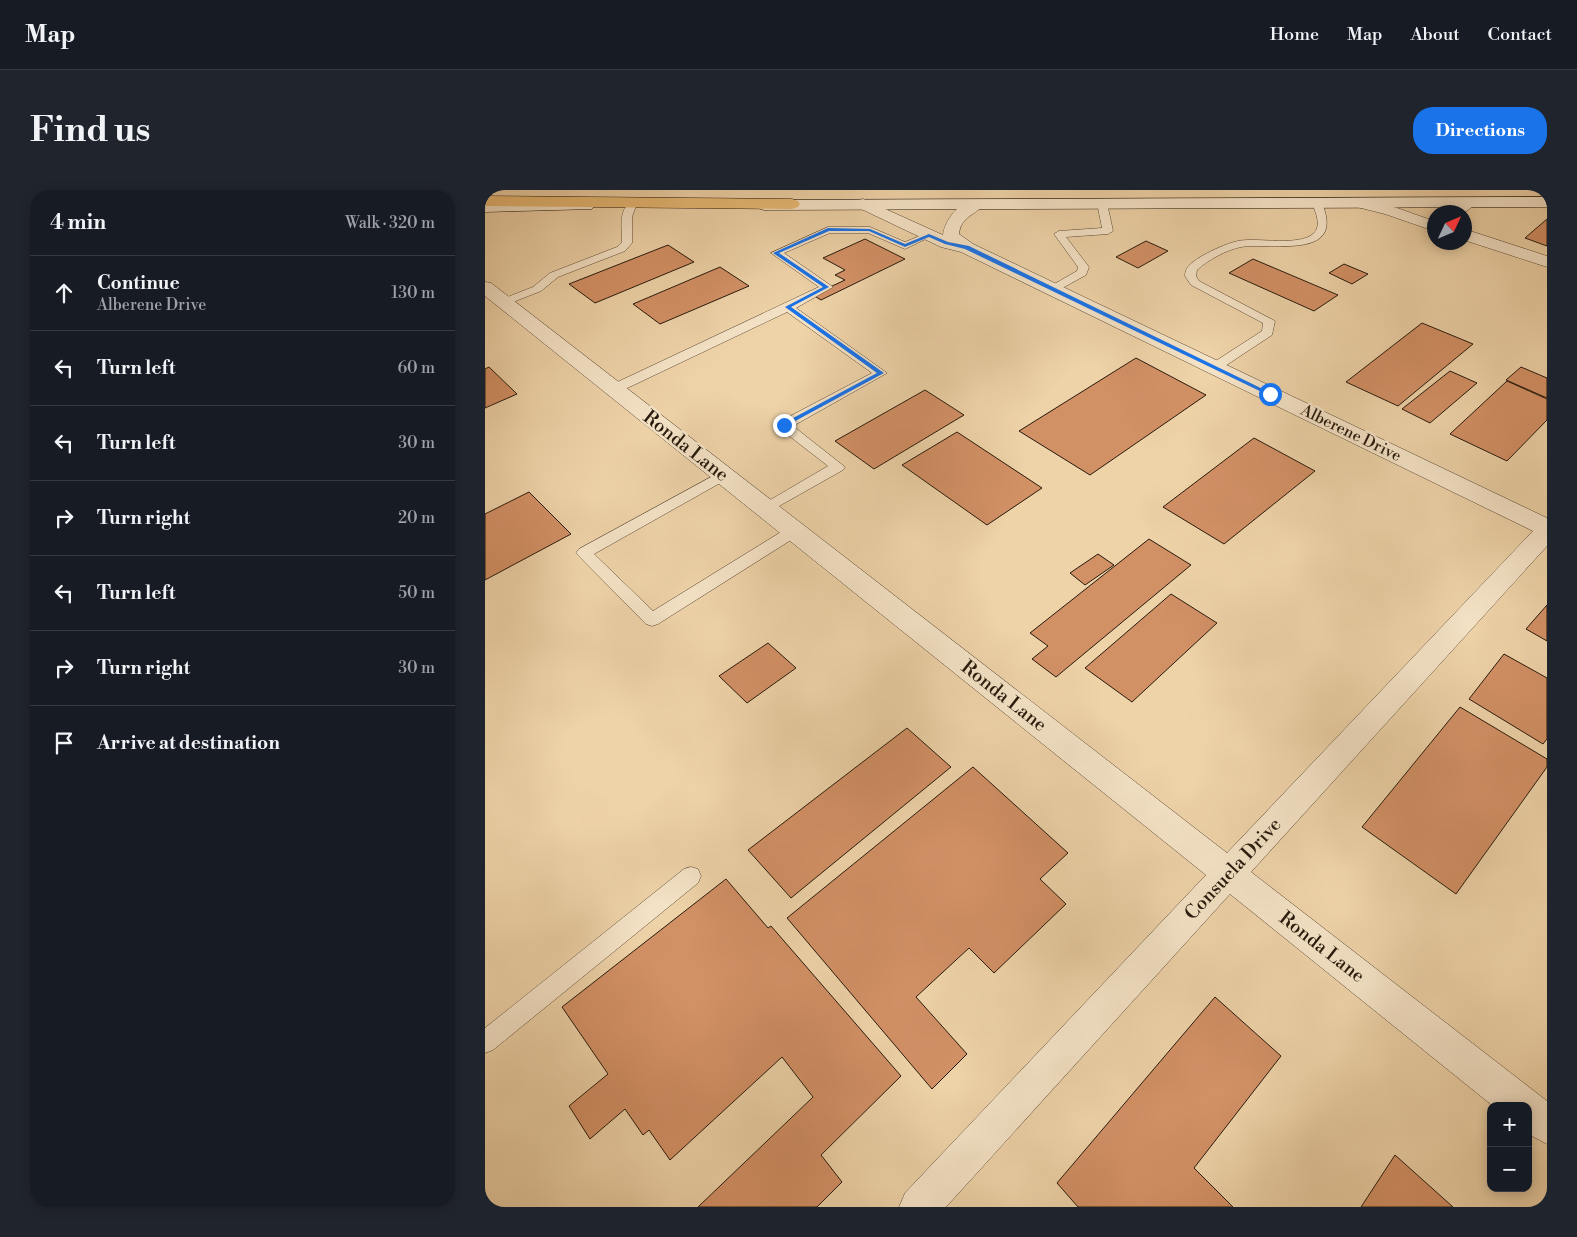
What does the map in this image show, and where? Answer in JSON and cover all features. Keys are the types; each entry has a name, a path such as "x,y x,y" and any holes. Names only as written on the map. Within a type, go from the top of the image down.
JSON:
{"highway":[{"path":"485,201 792,204"}],"street":[{"path":"1465,205 1469,202"},
{"path":"485,207 792,204 1547,202"},
{"path":"1359,203 1427,223"},
{"name":"Alberene Drive","path":"863,204 947,243 967,248 1547,529"},
{"name":"Alberene Drive","path":"967,248 951,235 951,226 965,210 976,204"},
{"path":"1472,235 1547,262"},
{"name":"Ronda Lane","path":"495,295 1518,1102"},
{"name":"Consuela Drive","path":"919,1207 1547,529"},
{"path":"1532,1113 1547,1125"}],"lane":[{"path":"1053,289 1082,273 1084,267 1059,234 1108,231 1102,203"},
{"path":"1215,367 1268,332 1269,321 1195,283 1191,278 1190,272 1192,268 1211,256 1238,244 1299,242 1313,239 1321,232 1323,222 1317,203"},
{"path":"495,295 537,289 554,275 621,249 627,243 627,217 631,206"},
{"path":"614,389 827,287 776,253 828,230 870,230 905,246 929,235"},
{"path":"765,509 838,467 784,425 881,373 788,307"},
{"path":"724,475 584,552 652,620 794,531"},
{"path":"485,1042 691,876"}],"building":[{"path":"1547,219 1547,246 1525,238"},
{"path":"865,239 905,259 821,300 813,295 845,280 835,275 845,270 823,258"},
{"path":"1146,241 1168,251 1138,268 1116,257"},
{"path":"668,245 694,262 595,303 569,284"},
{"path":"1253,259 1338,295 1314,311 1229,273"},
{"path":"1344,264 1368,274 1352,284 1329,273"},
{"path":"720,267 749,286 660,324 633,304"},
{"path":"1422,323 1473,344 1398,406 1346,382"},
{"path":"1136,358 1206,395 1090,475 1019,431"},
{"path":"489,367 517,394 485,408 485,369"},
{"path":"1521,367 1547,378 1547,398 1506,380"},
{"path":"1450,371 1477,383 1430,423 1402,409"},
{"path":"1507,381 1547,399 1547,420 1507,461 1450,434"},
{"path":"925,390 964,415 874,469 835,441"},
{"path":"957,432 1042,488 987,525 902,465"},
{"path":"1254,438 1315,471 1224,544 1163,507"},
{"path":"529,492 571,534 485,580 485,514"},
{"path":"1149,539 1191,565 1056,677 1032,659 1048,646 1030,633"},
{"path":"1098,554 1114,565 1085,585 1070,573"},
{"path":"1171,594 1217,623 1132,702 1085,668"},
{"path":"1547,605 1547,641 1526,629"},
{"path":"768,643 796,668 747,703 719,676"},
{"path":"1504,654 1547,678 1547,739 1543,744 1469,699"},
{"path":"1460,707 1547,759 1547,767 1456,894 1362,827"},
{"path":"907,728 951,767 791,898 748,850"},
{"path":"973,767 1068,853 1040,879 1066,904 994,973 969,948 916,997 967,1054 932,1089 787,918"},
{"path":"726,879 768,928 771,926 901,1076 821,1155 842,1182 817,1207 698,1207 813,1097 782,1057 670,1160 649,1130 643,1135 625,1109 590,1139 569,1106 608,1074 562,1007"},
{"path":"1215,997 1281,1056 1194,1168 1233,1207 1078,1207 1057,1183"},
{"path":"1395,1155 1453,1207 1361,1207"}],"route":[{"path":"784,425 881,373 788,307 827,287 776,253 828,230 870,230 905,246 929,235 947,243 967,248 1270,394"}]}
